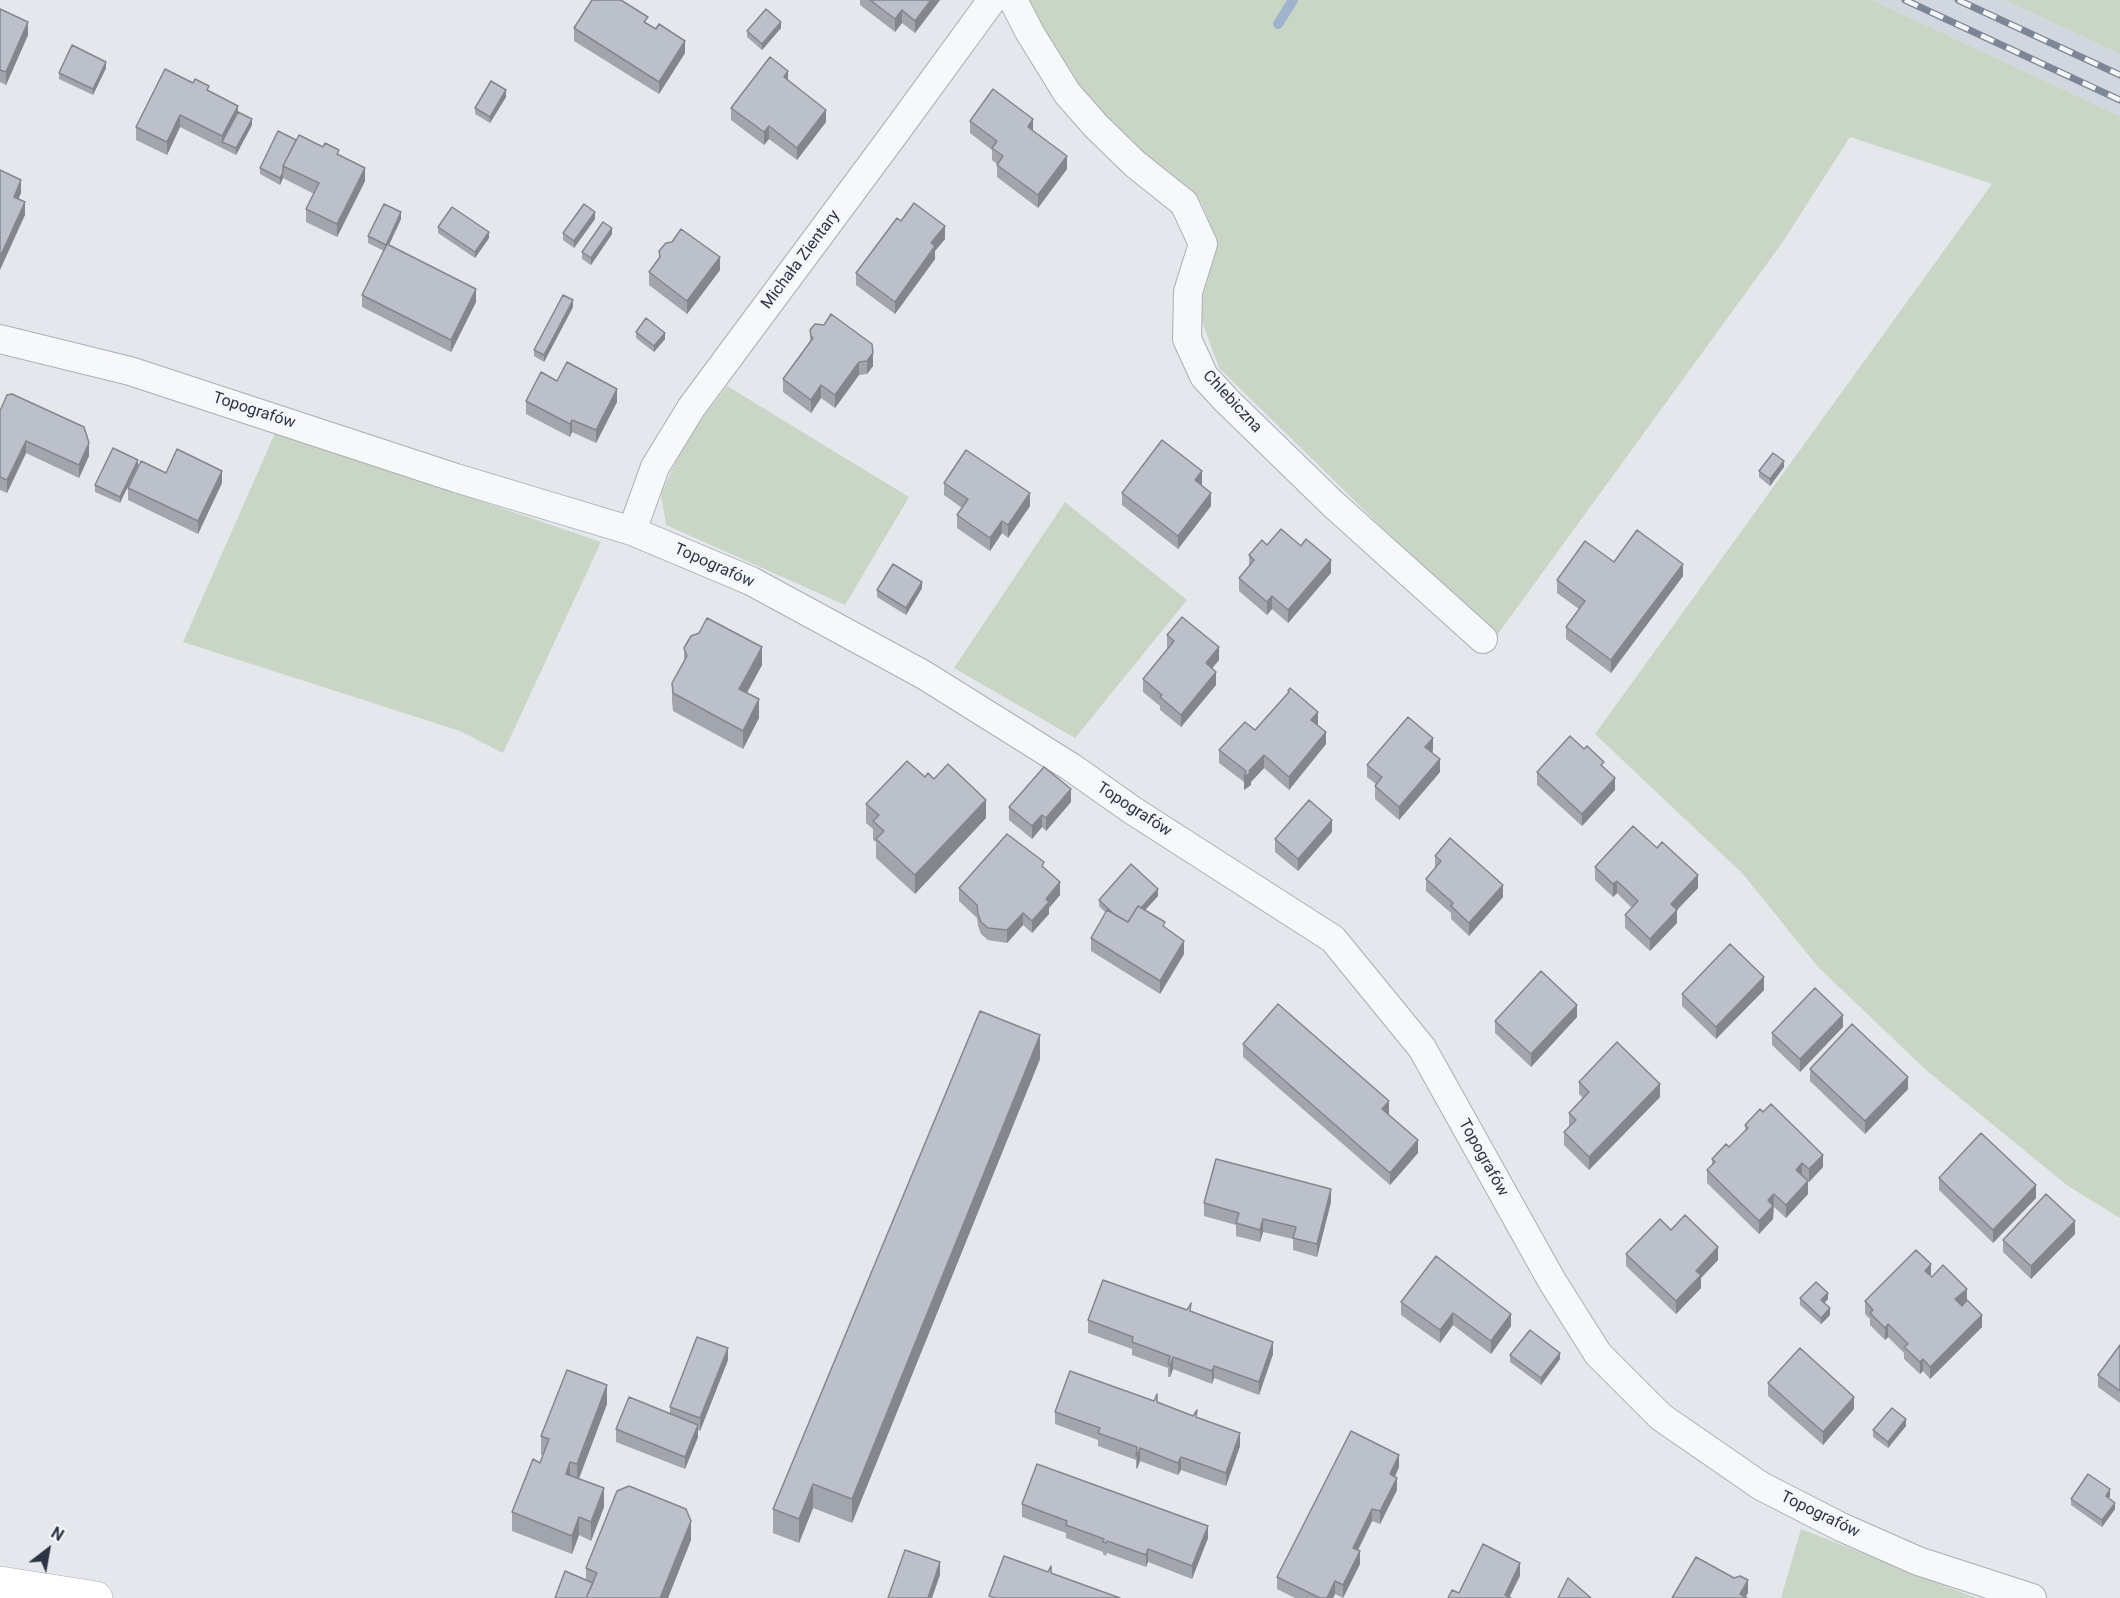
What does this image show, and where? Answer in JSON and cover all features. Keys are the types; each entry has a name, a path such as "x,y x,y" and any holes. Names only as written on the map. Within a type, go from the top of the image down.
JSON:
{"street":[{"name":"Michała Zientary","path":"632,531 655,467 692,408 992,0"},
{"name":"Chlebiczna","path":"1013,0 1030,33 1067,93 1096,126 1135,164 1184,203 1203,244 1188,292 1186,339 1204,375 1234,408 1333,504 1483,639"},
{"name":"Topografów","path":"0,339 130,371 456,477 632,531 751,581 924,675 1071,767 1132,810 1333,939 1422,1048 1552,1281 1598,1354 1661,1417 1761,1486 1841,1527 1918,1561 2032,1598"},
{"path":"0,1583 96,1598"}],"shaded area":[{"path":"1872,0 2004,0 2120,54 2120,116"}],"green space":[{"path":"1028,0 1872,0 2120,116 2120,1218 2068,1186 1926,1070 1818,967 1743,874 1595,734 1992,184 1850,137 1782,243 1495,638 1219,368 1199,313 1216,239 1201,202 1141,157 1071,83"},
{"path":"2004,0 2120,0 2120,54"},
{"path":"727,386 909,497 845,605 666,525 661,494 685,441"},
{"path":"276,431 601,542 503,753 460,731 183,642"},
{"path":"1065,502 1187,600 1075,738 954,668"},
{"path":"1801,1529 1976,1598 1781,1598"}],"building":[{"path":"592,0 621,0 648,17 644,22 656,29 659,24 685,41 659,82 574,28"},
{"path":"870,0 931,0 915,21 902,10 895,19"},
{"path":"0,9 28,22 6,72 0,70"},
{"path":"766,9 781,22 762,44 747,31"},
{"path":"72,45 106,62 93,89 59,73"},
{"path":"770,57 788,71 784,77 826,110 797,148 769,126 764,132 731,108"},
{"path":"165,69 193,83 195,79 209,86 207,90 238,106 222,136 180,115 167,142 136,127"},
{"path":"491,81 506,90 490,117 475,108"},
{"path":"993,89 1033,119 1028,127 1067,156 1038,195 997,165 1003,156 992,148 997,141 970,121"},
{"path":"238,112 252,119 236,148 222,142"},
{"path":"278,131 296,140 283,166 280,178 260,168"},
{"path":"299,135 323,147 325,143 339,150 337,154 365,168 337,224 306,209 319,183 283,166"},
{"path":"0,170 21,180 14,197 25,202 0,257"},
{"path":"914,203 945,226 931,243 935,246 895,302 856,273 897,218 901,221"},
{"path":"384,204 401,212 386,245 368,236"},
{"path":"584,204 595,212 574,241 563,233"},
{"path":"452,207 489,232 475,252 438,227"},
{"path":"603,222 612,228 591,258 582,252"},
{"path":"681,229 720,257 687,301 649,272 660,257 659,251 666,243 672,242"},
{"path":"387,244 476,289 451,340 362,295"},
{"path":"563,295 573,300 544,355 534,350"},
{"path":"831,314 872,344 873,353 867,361 859,362 835,395 821,385 811,400 783,379 813,338 810,330 815,324 824,325"},
{"path":"646,318 665,333 654,346 636,332"},
{"path":"567,362 617,389 596,430 572,420 570,424 526,401 541,372 557,381"},
{"path":"12,394 84,427 89,443 79,465 26,441 7,480 0,477 0,411 7,395"},
{"path":"1162,440 1202,471 1195,480 1211,493 1178,536 1122,493"},
{"path":"113,448 138,460 120,497 95,485"},
{"path":"177,449 222,471 198,521 128,488 141,461 166,473"},
{"path":"966,450 1030,493 1008,525 1002,521 990,538 957,515 968,499 944,483"},
{"path":"1773,453 1784,461 1770,479 1759,471"},
{"path":"1281,529 1301,546 1306,539 1331,560 1288,610 1272,596 1267,602 1239,578 1254,560 1249,555 1262,540 1267,545"},
{"path":"1637,530 1683,564 1611,660 1566,627 1585,601 1557,580 1585,541 1614,562"},
{"path":"893,564 922,582 906,608 877,590"},
{"path":"1182,617 1219,647 1206,663 1216,672 1181,715 1143,679 1174,641 1167,635"},
{"path":"707,618 762,647 739,689 759,699 743,731 673,693 672,683 687,656 684,648 691,636 699,633"},
{"path":"1290,688 1318,712 1311,720 1326,732 1289,777 1264,755 1249,771 1251,772 1244,777 1246,771 1219,750 1245,722 1255,730"},
{"path":"1408,717 1433,738 1425,747 1440,759 1399,807 1375,786 1382,777 1367,765"},
{"path":"1570,736 1584,749 1587,746 1604,762 1601,765 1615,778 1582,814 1537,772"},
{"path":"907,761 925,777 928,773 934,779 948,764 986,800 915,875 876,839 884,831 873,821 879,815 866,804"},
{"path":"1044,767 1071,789 1046,818 1042,815 1032,826 1009,807"},
{"path":"1309,800 1332,820 1298,859 1275,839"},
{"path":"1633,826 1657,848 1662,842 1698,875 1671,904 1677,910 1650,939 1625,915 1638,901 1617,881 1613,884 1595,867"},
{"path":"1007,834 1044,862 1042,866 1060,882 1046,899 1049,902 1032,921 1023,913 1007,930 988,928 981,922 977,905 959,888"},
{"path":"1450,838 1503,885 1469,923 1451,906 1453,903 1426,879 1441,861 1435,856"},
{"path":"1131,864 1158,889 1141,908 1138,906 1128,922 1115,915 1099,900"},
{"path":"1138,906 1165,922 1163,926 1184,941 1160,981 1091,938 1107,910 1128,922"},
{"path":"1730,944 1764,977 1716,1027 1682,994"},
{"path":"1541,971 1577,1005 1531,1054 1495,1021"},
{"path":"1815,988 1843,1015 1800,1059 1772,1033"},
{"path":"1278,1004 1389,1101 1382,1109 1418,1140 1390,1173 1243,1044"},
{"path":"980,1011 1040,1035 852,1499 813,1484 799,1519 773,1509"},
{"path":"1852,1024 1908,1077 1865,1121 1810,1069"},
{"path":"1617,1042 1660,1084 1589,1157 1564,1132 1576,1120 1569,1113 1589,1092 1579,1082"},
{"path":"1771,1104 1823,1155 1809,1169 1802,1163 1796,1170 1808,1181 1786,1205 1774,1194 1768,1200 1773,1206 1759,1221 1707,1170 1715,1162 1712,1159 1726,1144 1729,1147 1748,1128 1745,1125 1760,1109 1763,1112"},
{"path":"1981,1133 2036,1185 1993,1230 1939,1178"},
{"path":"1216,1159 1331,1189 1317,1244 1293,1238 1296,1227 1263,1219 1260,1230 1236,1223 1239,1213 1204,1203"},
{"path":"2046,1194 2075,1221 2031,1266 2003,1240"},
{"path":"1685,1215 1718,1247 1696,1271 1701,1275 1676,1301 1626,1254 1660,1219 1671,1230"},
{"path":"1916,1250 1931,1264 1925,1271 1932,1277 1943,1265 1967,1289 1955,1299 1962,1306 1967,1300 1982,1315 1930,1367 1923,1359 1920,1362 1904,1347 1908,1344 1888,1324 1885,1328 1870,1313 1873,1310 1865,1301"},
{"path":"1436,1256 1511,1314 1491,1341 1453,1313 1440,1330 1401,1302"},
{"path":"1103,1280 1187,1310 1191,1303 1190,1311 1273,1342 1259,1382 1214,1366 1212,1371 1173,1357 1170,1365 1168,1364 1170,1356 1132,1342 1133,1337 1088,1320"},
{"path":"1816,1282 1828,1293 1821,1300 1830,1308 1821,1318 1800,1298"},
{"path":"1530,1330 1560,1353 1541,1378 1510,1355"},
{"path":"697,1337 728,1348 700,1418 670,1407"},
{"path":"2120,1345 2120,1391 2098,1375"},
{"path":"1800,1348 1854,1397 1823,1432 1768,1383"},
{"path":"567,1370 607,1385 577,1464 570,1462 566,1474 604,1488 591,1522 579,1517 572,1536 512,1512 533,1459 540,1463 549,1439 541,1436"},
{"path":"1070,1371 1154,1401 1157,1394 1157,1402 1193,1416 1197,1410 1196,1417 1240,1433 1226,1473 1181,1457 1178,1463 1140,1448 1136,1456 1137,1447 1098,1433 1100,1428 1055,1412"},
{"path":"629,1397 698,1425 685,1457 616,1429"},
{"path":"1892,1408 1906,1419 1888,1442 1873,1430"},
{"path":"1351,1431 1399,1455 1390,1474 1397,1478 1380,1511 1372,1509 1353,1548 1360,1551 1343,1585 1335,1581 1327,1598 1320,1598 1277,1577"},
{"path":"1037,1464 1208,1526 1192,1566 1148,1549 1146,1555 1107,1541 1103,1542 1104,1539 1066,1525 1067,1521 1022,1504"},
{"path":"2088,1474 2110,1489 2106,1496 2115,1503 2102,1520 2071,1499"},
{"path":"629,1486 686,1509 691,1521 660,1598 586,1598 597,1573 586,1568 617,1491"},
{"path":"1483,1544 1520,1563 1505,1595 1511,1598 1448,1598 1452,1590 1459,1593"},
{"path":"905,1550 940,1562 928,1598 888,1598"},
{"path":"1004,1556 1048,1572 1051,1566 1051,1573 1120,1598 995,1598 989,1596"},
{"path":"1696,1557 1734,1578 1740,1576 1748,1580 1740,1594 1747,1598 1672,1598"},
{"path":"565,1571 593,1583 586,1598 555,1598"},
{"path":"1568,1578 1591,1598 1558,1598"}],"waterway":[{"path":"1278,24 1293,0"}],"railway":[{"path":"1905,0 2120,100"},
{"path":"1958,0 2120,75"}]}
